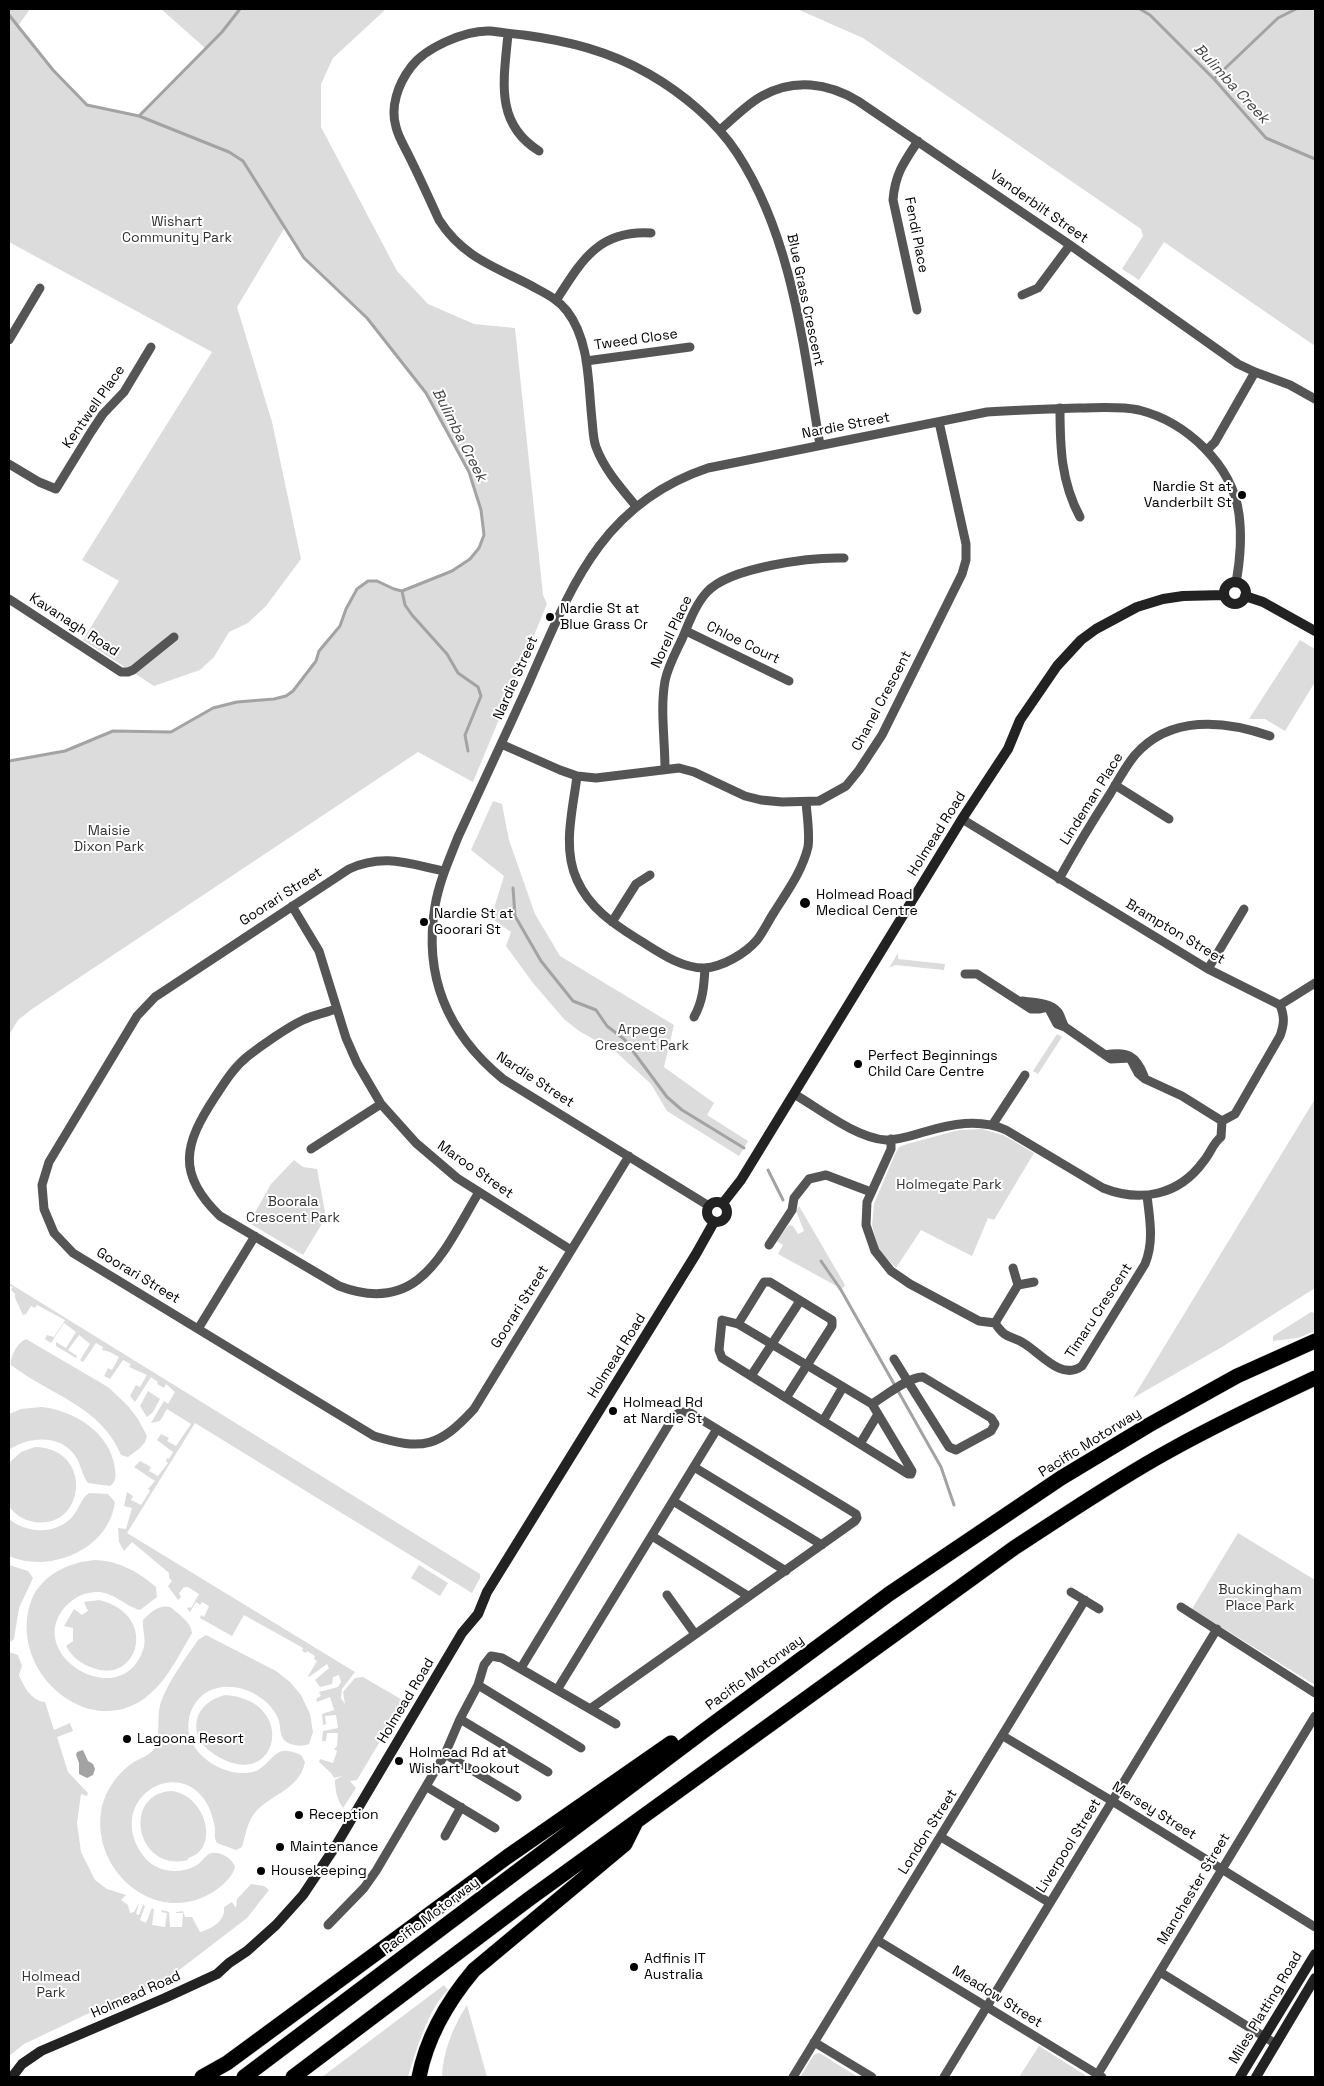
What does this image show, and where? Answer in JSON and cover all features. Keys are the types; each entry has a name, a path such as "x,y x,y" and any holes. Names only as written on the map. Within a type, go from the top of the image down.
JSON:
{"highway":[{"name":"Pacific Motorway","path":"244,2077 889,1594 1061,1478 1149,1425 1237,1376 1315,1341"},
{"path":"293,2077 529,1899 1014,1548 1084,1502 1168,1452 1242,1412 1315,1378"},
{"path":"202,2077 227,2063 507,1857 676,1740 705,1730"},
{"path":"419,2077 430,2038 436,2025 465,1981 483,1961 624,1844 638,1820"}],"street":[{"name":"Blue Grass Crescent","path":"636,506 602,463 595,444 586,361 582,339 577,326 557,299 477,258 461,247 439,220 395,127 395,103 402,79 415,62 438,46 463,36 488,31 563,40 594,49 650,74 673,90 720,130 758,188 775,230 792,294 820,445"},
{"path":"508,34 504,100 508,115 515,128 528,144 539,151"},
{"name":"Vanderbilt Street","path":"720,130 762,96 783,88 801,84 822,85 841,90 1070,245 1238,364 1290,385 1315,399"},
{"name":"Fendi Place","path":"917,310 893,200 895,183 901,166 918,141"},
{"path":"557,299 578,265 598,246 625,234 651,233"},
{"path":"1022,295 1038,288 1070,245"},
{"path":"9,340 40,288"},
{"name":"Kentwell Place","path":"9,464 39,482 56,489 103,414 124,392 151,347"},
{"name":"Tweed Close","path":"586,361 690,347"},
{"path":"1207,450 1215,442 1255,372"},
{"name":"Nardie Street","path":"709,1206 503,1079 482,1061 462,1038 447,1012 433,960 432,930 435,905 444,871 578,577 600,543 636,506 679,480 708,468 987,412 1118,407 1139,410 1163,419 1192,437 1207,450 1226,479 1239,513 1240,542 1236,582"},
{"path":"1060,408 1063,468 1067,488 1080,517"},
{"name":"Chanel Crescent","path":"501,744 577,776 596,778 665,768 679,768 694,772 745,796 761,800 806,802 819,800 846,786 882,735 962,574 966,560 966,544 939,422"},
{"name":"Norell Place","path":"665,768 665,680 699,603 708,591 722,581 739,573 824,557 844,558"},
{"path":"1224,595 1227,586 1236,582 1243,586 1245,596"},
{"name":"Holmead Road","path":"723,1203 741,1180 962,819 1012,742 1020,720 1057,666 1082,640 1109,621 1137,607 1183,596 1224,595 1227,601 1235,604 1242,602 1245,596 1263,602 1315,631"},
{"name":"Kavanagh Road","path":"9,599 121,672 133,670 174,638"},
{"name":"Chloe Court","path":"686,631 789,681"},
{"name":"Lindeman Place","path":"1058,879 1115,785 1136,754 1150,742 1168,732 1190,725 1210,723 1232,726 1270,736"},
{"path":"577,776 569,834 571,857 577,880 590,901 612,922 666,956 683,964 705,968 726,962 745,951 757,940 802,867 808,845 806,802"},
{"path":"1115,785 1169,819"},
{"name":"Brampton Street","path":"962,819 1208,969 1280,1005"},
{"name":"Goorari Street","path":"444,871 386,860 366,861 349,868 156,997 137,1016 49,1162 42,1185 44,1209 54,1233 73,1253 374,1436 402,1445 429,1443 454,1430 474,1409 629,1156"},
{"path":"612,922 636,884 650,875"},
{"name":"Maroo Street","path":"292,906 319,951 336,1009 357,1063 381,1104 394,1121 434,1160 479,1192 571,1250"},
{"path":"1208,969 1244,908"},
{"path":"694,1017 700,1006 704,991 705,968"},
{"path":"965,974 978,974 1022,1001 1042,1003 1058,1012 1065,1027 1110,1059 1130,1058 1138,1073 1145,1078 1182,1096 1222,1121"},
{"path":"1222,1121 1235,1114 1238,1105 1282,1031 1284,1014 1280,1005 1315,983"},
{"path":"336,1009 302,1020 248,1056 232,1071 221,1087 200,1120 192,1141 189,1159 191,1176 197,1190 206,1203 220,1216 339,1286 358,1293 375,1295 391,1293 409,1286 423,1277 437,1261 479,1192"},
{"path":"993,1124 1025,1075"},
{"path":"794,1094 853,1129 879,1139 888,1140 969,1123 993,1124 1104,1188 1115,1193 1147,1196 1168,1191 1182,1184 1194,1174 1222,1134 1222,1121"},
{"path":"311,1149 381,1104"},
{"path":"888,1140 886,1157 867,1202 866,1225 875,1251 891,1271 969,1315 989,1318 995,1322 1018,1285 1034,1282"},
{"path":"770,1245 792,1210 794,1198 809,1180 826,1175 871,1192"},
{"name":"Timaru Crescent","path":"995,1322 1004,1326 1015,1340 1062,1369 1077,1370 1082,1366 1148,1258 1151,1240 1147,1196"},
{"path":"714,1202 723,1203 727,1208 726,1218 720,1222 714,1222 707,1215 709,1206 714,1202"},
{"name":"Holmead Road","path":"14,2076 29,2058 41,2051 217,1974 263,1938 303,1895 335,1847 462,1633 478,1614 487,1592 714,1222"},
{"path":"198,1329 255,1236"},
{"path":"1013,1268 1018,1285"},
{"path":"738,1324 764,1282 770,1282 832,1320 832,1326 786,1398"},
{"path":"751,1376 800,1301"},
{"path":"722,1320 738,1324 872,1404 912,1471 911,1474 908,1474 722,1358 719,1350 722,1320"},
{"path":"872,1404 905,1384 916,1376 923,1377 991,1418 995,1424 992,1431 956,1450 949,1447 905,1384 894,1359"},
{"path":"823,1421 843,1387"},
{"path":"520,1668 674,1416 681,1412 689,1412 856,1514 857,1518 855,1521 590,1709"},
{"path":"860,1444 878,1414"},
{"path":"556,1690 717,1429"},
{"path":"694,1467 822,1545"},
{"path":"673,1501 786,1571"},
{"path":"652,1536 748,1596"},
{"path":"1072,1592 1099,1609"},
{"path":"666,1595 695,1634"},
{"name":"London Street","path":"793,2077 1085,1600"},
{"path":"1181,1607 1315,1693"},
{"name":"Liverpool Street","path":"944,2077 1217,1629"},
{"path":"328,1925 364,1888 427,1787 478,1685 484,1665 491,1656 502,1658 616,1724"},
{"path":"478,1685 580,1748"},
{"name":"Manchester Street","path":"1099,2076 1315,1716"},
{"path":"460,1719 548,1772"},
{"name":"Mersey Street","path":"1003,1736 1315,1927"},
{"path":"445,1754 516,1798"},
{"path":"427,1787 495,1828"},
{"path":"445,1836 461,1807"},
{"path":"941,1836 1050,1903"},
{"name":"Meadow Street","path":"877,1940 1099,2076"},
{"name":"Miles Platting Road","path":"1240,2077 1315,1954"},
{"path":"1160,1972 1276,2044"},
{"name":"Miles Platting Road","path":"1256,2077 1315,1978"},
{"path":"814,2042 872,2077"}],"green space":[{"name":"Maisie Dixon Park","path":"9,9 30,9 18,26 53,70 87,105 139,116 205,48 161,9 386,9 333,58 321,84 321,127 397,271 428,304 474,324 515,328 543,595 547,604 473,782 418,752 32,1009 18,1020 9,1035 9,761 65,751 113,731 171,732 213,708 237,702 274,699 286,696 316,661 319,651 340,626 346,609 357,589 368,581 377,581 402,591 452,571 470,559 479,548 484,535 481,510 469,472 426,393 367,318 304,258 285,227 237,307 272,422 301,559 266,606 248,623 229,632 214,657 200,670 154,686 83,640 119,581 82,560 212,352 9,242"},
{"path":"797,9 1315,9 1315,346 1164,242 1139,280 1122,269 1143,236 1141,229 863,38"},
{"path":"1300,640 1315,649 1315,682 1285,731 1265,719 1249,719"},
{"name":"Arpege Crescent Park","path":"493,801 502,804 509,840 535,914 560,956 674,1025 664,1067 714,1103 707,1115 748,1141 739,1156 667,1111 651,1084 616,1052 579,1031 564,1019 533,983 506,946 511,932 491,918 504,876 471,850"},
{"path":"898,953 898,959 945,964 944,970 895,965 889,968"},
{"path":"1057,1034 1062,1037 1038,1074 1033,1071"},
{"path":"1315,1099 1315,1288 1222,1347 1133,1398"},
{"name":"Holmegate Park","path":"982,1129 1003,1135 1034,1153 994,1220 988,1218 972,1256 921,1230 896,1268 879,1250 872,1225 874,1204 899,1147 959,1130"},
{"name":"Boorala Crescent Park","path":"294,1160 303,1167 317,1169 326,1217 303,1255 249,1223 271,1184"},
{"path":"799,1206 845,1285 842,1289 778,1254 783,1245 776,1241 789,1225 793,1226 798,1234 804,1231 796,1211"},
{"path":"9,1283 480,1574 480,1578 472,1593 195,1423 127,1533 355,1672 342,1689 341,1698 345,1704 343,1692 355,1678 363,1677 404,1701 357,1780 350,1781 356,1788 343,1808 338,1798 335,1783 335,1780 342,1776 334,1778 319,1762 320,1759 333,1763 337,1751 334,1749 337,1746 338,1733 327,1733 326,1741 322,1741 323,1731 338,1728 336,1715 325,1716 326,1724 323,1725 322,1714 334,1710 330,1697 317,1702 316,1699 321,1696 319,1692 338,1687 341,1682 339,1675 333,1677 332,1684 320,1687 315,1680 329,1668 327,1664 309,1677 317,1661 314,1659 315,1656 307,1651 306,1653 302,1651 303,1648 244,1615 232,1636 200,1618 201,1615 204,1617 209,1606 202,1602 200,1605 196,1602 190,1612 187,1609 191,1608 199,1594 188,1587 184,1587 179,1593 181,1597 178,1600 168,1586 172,1581 169,1578 169,1573 132,1542 124,1551 119,1542 118,1528 126,1529 132,1508 124,1506 127,1492 133,1496 131,1500 141,1505 150,1491 148,1489 155,1481 134,1467 140,1461 151,1467 149,1471 158,1476 168,1463 166,1461 167,1458 169,1459 173,1452 157,1440 161,1434 169,1438 167,1441 176,1446 191,1424 167,1409 160,1421 151,1423 164,1401 168,1404 175,1392 166,1384 164,1388 157,1384 158,1382 151,1377 135,1402 130,1396 136,1385 140,1387 147,1375 129,1367 131,1364 123,1360 110,1379 104,1376 108,1368 112,1370 119,1357 102,1350 103,1347 96,1343 83,1362 80,1360 90,1344 79,1335 68,1350 77,1356 76,1358 56,1346 56,1342 66,1348 76,1332 64,1323 51,1343 45,1339 47,1335 54,1337 65,1320 37,1305 35,1308 31,1306 26,1314 23,1315 15,1294 11,1290 13,1287 9,1286"},
{"path":"1311,1312 1315,1313 1315,1331 1298,1338 1273,1341 1273,1336"},
{"path":"26,1339 108,1387 128,1406 147,1436 140,1448 128,1457 121,1455 112,1438 101,1424 88,1413 11,1365 15,1350"},
{"path":"148,1391 160,1399 153,1412 147,1417 140,1406"},
{"path":"41,1407 53,1409 78,1418 99,1434 112,1456 115,1469 114,1481 110,1486 88,1483 76,1457 62,1444 53,1441 35,1440 17,1445 9,1450 9,1414 21,1409"},
{"path":"35,1447 54,1451 67,1460 74,1473 76,1488 73,1502 64,1514 51,1521 34,1522 27,1520 9,1506 9,1463 21,1452"},
{"path":"89,1493 108,1494 115,1502 110,1519 102,1533 89,1545 75,1554 42,1562 25,1561 9,1556 9,1519 24,1528 33,1530 59,1527 73,1516"},
{"name":"Buckingham Place Park","path":"1238,1533 1315,1580 1315,1685 1192,1609"},
{"path":"94,1560 111,1562 142,1576 156,1587 157,1597 140,1610 115,1597 98,1592 80,1596 68,1603 55,1625 56,1643 65,1659 80,1670 98,1677 116,1677 132,1668 144,1646 143,1620 160,1607 172,1608 187,1622 192,1633 174,1664 157,1687 127,1708 103,1711 79,1705 57,1692 40,1672 29,1648 27,1621 34,1594 46,1580 60,1570 76,1563"},
{"path":"9,1565 28,1571 33,1578 19,1608 14,1639 9,1643"},
{"path":"419,1565 448,1583 440,1596 411,1578"},
{"path":"99,1600 118,1608 130,1619 136,1632 136,1646 131,1658 122,1667 109,1671 93,1668 77,1660 66,1646 73,1641 73,1628 64,1626 74,1609 82,1615 88,1611 84,1602"},
{"path":"206,1635 276,1671 290,1682 301,1695 310,1714 313,1732 309,1744 289,1744 282,1738 278,1718 272,1709 256,1694 246,1690 224,1687 214,1689 198,1699 189,1719 192,1743 199,1753 220,1768 232,1772 245,1773 256,1771 276,1754 283,1751 290,1751 301,1755 305,1762 297,1779 260,1807 254,1814 248,1826 242,1847 236,1850 217,1843 215,1828 208,1806 204,1799 191,1787 177,1782 162,1784 148,1791 138,1802 132,1817 133,1835 147,1860 160,1868 175,1871 197,1865 211,1853 219,1853 232,1861 235,1867 230,1877 216,1890 195,1900 173,1903 153,1899 134,1889 119,1874 107,1856 101,1835 101,1812 108,1790 117,1777 128,1766 148,1754 155,1747 158,1737 159,1713 164,1694 198,1640"},
{"name":"Holmead Park","path":"9,1652 18,1655 22,1666 19,1675 25,1688 36,1699 45,1702 54,1730 70,1723 73,1731 57,1737 68,1772 88,1793 87,1796 81,1794 77,1823 81,1852 95,1880 107,1889 126,1895 121,1900 128,1905 130,1913 134,1912 139,1903 136,1914 139,1915 143,1905 145,1906 140,1920 146,1923 152,1908 154,1910 152,1925 165,1927 167,1913 161,1912 162,1910 169,1912 170,1927 182,1927 183,1913 176,1912 183,1911 185,1917 192,1917 200,1932 217,1924 223,1916 224,1907 232,1902 236,1908 237,1899 251,1884 264,1886 269,1890 247,1918 161,1984 104,2006 24,2044 9,2056"},
{"path":"226,1695 249,1701 264,1712 271,1727 272,1742 266,1755 254,1763 238,1764 217,1756 205,1747 198,1737 196,1726 199,1713 213,1700"},
{"path":"172,1791 184,1795 194,1802 201,1812 205,1823 206,1835 204,1845 198,1853 188,1858 188,1860 170,1861 156,1855 147,1844 141,1831 141,1817 146,1804 156,1795"},
{"path":"444,1985 448,1990 434,2008 419,2043 408,2077 322,2077"},
{"path":"467,2005 487,2077 442,2077 444,2058 450,2040 457,2022"},
{"path":"1039,2046 1085,2075 1084,2077 1019,2077"},
{"path":"818,2053 858,2077 800,2077 814,2055"}],"shaded area":[{"path":"83,1750 88,1761 93,1764 95,1769 93,1775 87,1778 79,1774 79,1763 76,1755 77,1752"}],"waterway":[{"name":"Bulimba Creek","path":"139,116 222,32 240,9"},
{"name":"Bulimba Creek","path":"1140,9 1150,15 1214,79 1266,138 1315,159"},
{"path":"1214,79 1278,18 1296,9"},
{"name":"Bulimba Creek","path":"9,15 53,70 87,105 139,116 229,152 243,161 304,258 367,318 426,393 469,472 481,510 484,535 479,548 470,559 452,571 402,591 377,581 368,581 357,589 346,609 340,626 319,651 316,661 293,691 286,696 274,699 237,702 213,708 171,732 113,731 65,751 9,761"},
{"path":"402,591 405,605 412,615 447,654 458,673 478,687 481,696 465,735 468,751"},
{"path":"513,888 515,916 541,961 573,1001 596,1010 607,1026 624,1039 667,1097 682,1110 744,1148"},
{"path":"768,1170 783,1200"},
{"path":"821,1261 841,1290 941,1467 954,1505"}],"place":[{"name":"Nardie St at Vanderbilt St","path":"1242,495"},
{"name":"Nardie St at Blue Grass Cr","path":"550,617"},
{"name":"Holmead Road Medical Centre","path":"805,903"},
{"name":"Nardie St at Goorari St","path":"424,922"},
{"name":"Perfect Beginnings Child Care Centre","path":"858,1064"},
{"name":"Holmead Rd at Nardie St","path":"613,1411"},
{"name":"Lagoona Resort","path":"127,1739"},
{"name":"Holmead Rd at Wishart Lookout","path":"399,1761"},
{"name":"Reception","path":"299,1815"},
{"name":"Maintenance","path":"280,1847"},
{"name":"Housekeeping","path":"261,1871"},
{"name":"Adfinis IT Australia","path":"634,1967"}],"park label":[{"name":"Wishart Community Park","path":"177,230"}]}
